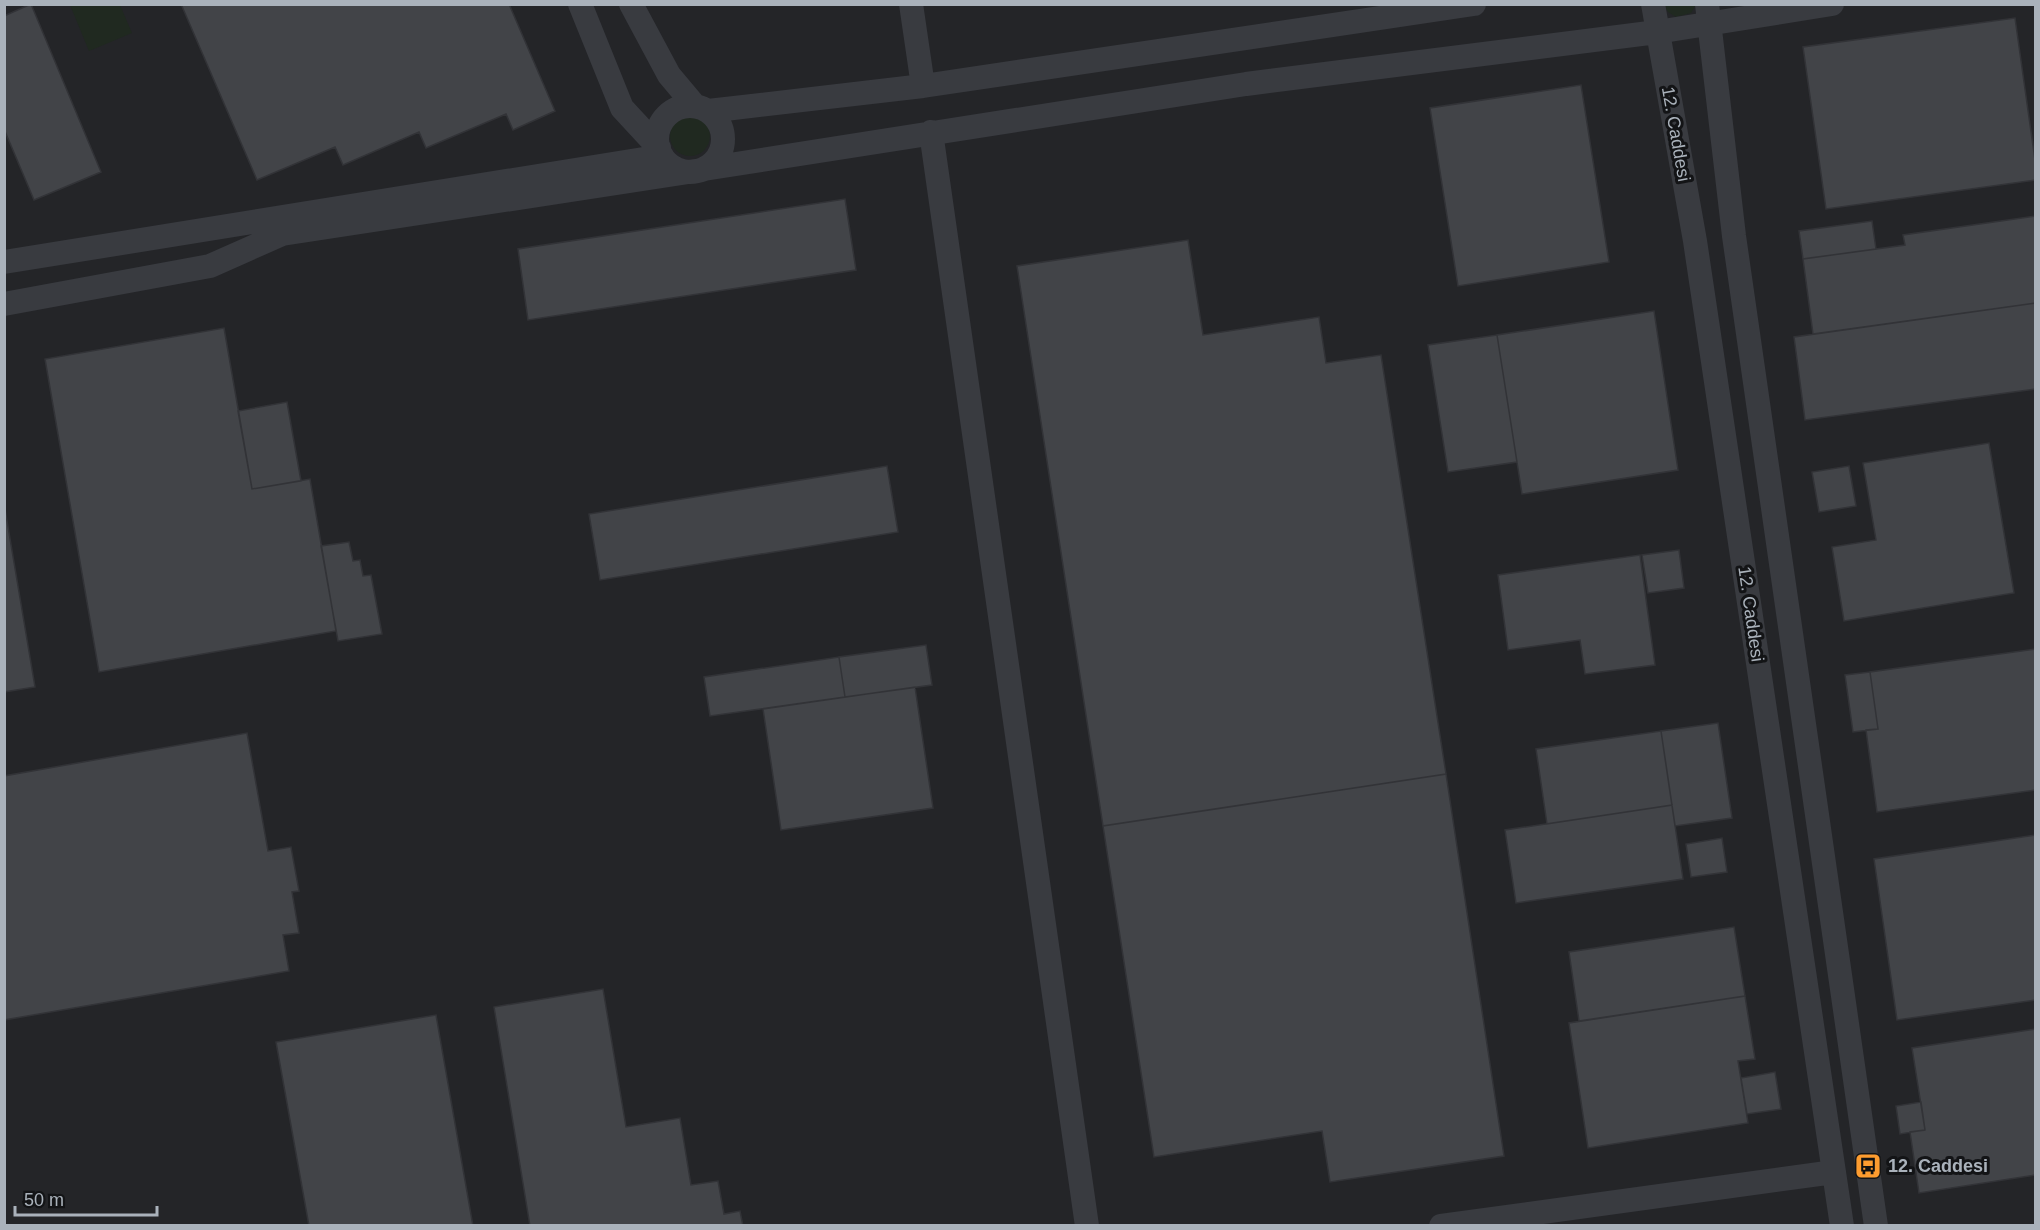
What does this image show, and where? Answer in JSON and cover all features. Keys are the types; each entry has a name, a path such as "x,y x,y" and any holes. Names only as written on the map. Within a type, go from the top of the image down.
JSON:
{"street":[{"path":"580,4 622,108 661,152 667,163 676,169 699,170 718,157 724,139 718,121 702,109 669,75 631,4"},
{"path":"911,4 923,86"},
{"path":"661,152 659,129 663,120 677,108 702,109 923,86 1474,4"},
{"name":"12. Caddesi","path":"1653,4 1695,241 1842,1226"},
{"path":"4,304 210,266 282,234 1246,84 1657,32 1708,15 1832,4"},
{"name":"12. Caddesi","path":"1708,15 1734,236 1876,1226"},
{"path":"931,132 1087,1226"},
{"path":"4,262 661,152"},
{"path":"1441,1226 1834,1172"}],"shaded area":[{"path":"5,5 2035,5 2035,1225 5,1225"},
{"path":"70,5 120,5 132,33 89,51"},
{"path":"1664,5 1696,5 1691,13 1676,17 1668,12"},
{"path":"690,116 704,122 710,136 704,150 690,156 676,150 670,136 676,122"}],"building":[{"path":"31,4 101,172 34,200 4,129 4,16"},
{"path":"181,4 509,4 555,111 513,130 506,114 426,148 419,132 343,165 335,147 257,180"},
{"path":"2015,18 2036,180 1826,209 1803,47"},
{"path":"1581,85 1609,262 1458,286 1430,108"},
{"path":"845,199 856,270 528,320 518,249"},
{"path":"2036,216 2036,303 1813,334 1803,259 1905,245 1903,235"},
{"path":"1872,221 1876,249 1803,259 1799,231"},
{"path":"1188,240 1203,335 1319,317 1326,363 1381,355 1446,774 1103,826 1017,266"},
{"path":"2036,303 2036,389 1805,420 1794,337"},
{"path":"1654,311 1678,470 1522,494 1497,335"},
{"path":"224,328 252,489 310,479 336,631 99,672 45,359"},
{"path":"1497,335 1517,462 1448,472 1428,345"},
{"path":"287,402 301,481 252,489 238,411"},
{"path":"1989,443 2014,593 1844,621 1832,547 1876,540 1863,463"},
{"path":"887,466 898,532 600,580 589,514"},
{"path":"1849,466 1856,506 1819,512 1812,472"},
{"path":"4,503 35,687 4,692"},
{"path":"349,542 353,561 360,560 363,576 371,575 382,634 338,641 321,546"},
{"path":"1679,550 1684,588 1648,593 1642,555"},
{"path":"1640,555 1655,665 1585,674 1580,640 1508,650 1498,575"},
{"path":"926,645 932,685 845,697 839,657"},
{"path":"2036,649 2036,790 1877,812 1866,730 1878,729 1870,672"},
{"path":"839,657 845,697 710,716 704,677"},
{"path":"1870,672 1878,729 1853,732 1845,675"},
{"path":"915,687 933,808 781,830 763,709"},
{"path":"1718,723 1732,818 1675,826 1661,731"},
{"path":"1661,731 1672,805 1547,824 1536,749"},
{"path":"247,733 268,851 291,847 299,891 292,892 299,933 283,935 289,971 4,1020 4,776"},
{"path":"1446,774 1504,1156 1330,1182 1322,1131 1154,1157 1103,826"},
{"path":"1672,805 1683,879 1516,903 1505,830"},
{"path":"2036,835 2036,1000 1897,1020 1874,859"},
{"path":"1722,838 1727,872 1691,877 1686,844"},
{"path":"1734,927 1745,996 1579,1021 1569,952"},
{"path":"603,989 626,1127 680,1118 691,1185 718,1181 724,1214 740,1211 743,1226 530,1226 494,1007"},
{"path":"1745,996 1755,1059 1738,1061 1748,1123 1588,1148 1569,1023"},
{"path":"436,1015 473,1226 309,1226 276,1042"},
{"path":"2036,1029 2036,1175 1919,1193 1910,1132 1925,1130 1912,1048"},
{"path":"1775,1072 1781,1109 1747,1114 1741,1078"},
{"path":"1921,1102 1925,1130 1900,1134 1896,1106"}],"place":[{"name":"12. Caddesi","path":"1868,1166"}]}
